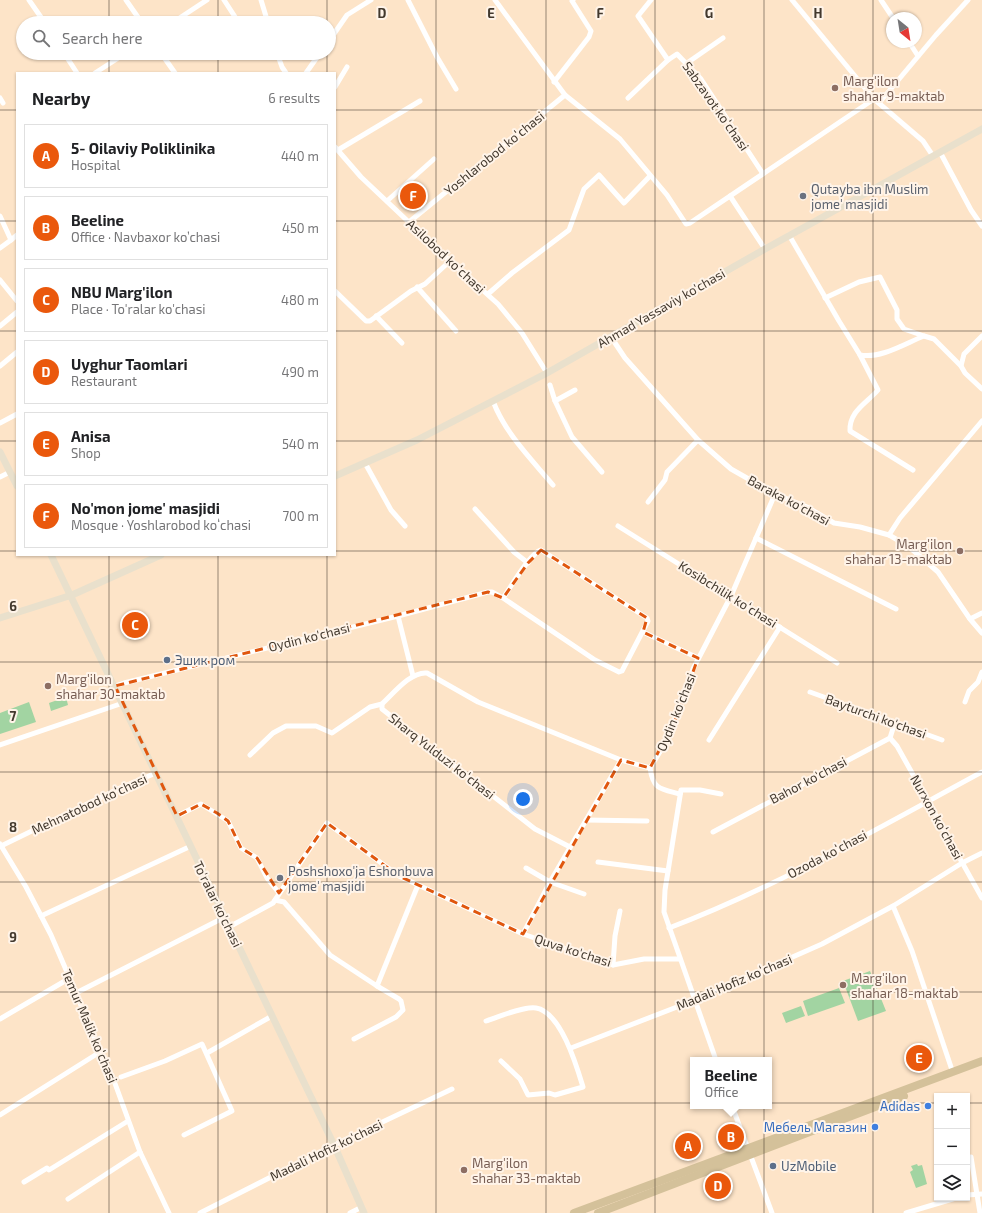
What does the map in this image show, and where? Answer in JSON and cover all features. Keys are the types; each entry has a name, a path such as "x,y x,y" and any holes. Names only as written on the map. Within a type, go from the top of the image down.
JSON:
{"main road":[{"name":"Ahmad Yassaviy ko'chasi","path":"336,476 417,440 547,373 765,248 982,129"},
{"path":"0,452 16,484"},
{"name":"To'ralar ko'chasi","path":"52,556 72,595 334,1145 363,1210"},
{"path":"0,618 72,595 159,556"},
{"path":"603,1212 749,1152 982,1061"},
{"path":"574,1213 749,1152 982,1066"}],"street":[{"path":"30,0 40,16"},
{"path":"126,0 137,16"},
{"path":"183,16 207,0"},
{"path":"224,0 234,16"},
{"path":"261,0 266,16"},
{"path":"336,30 347,15 370,0"},
{"path":"408,0 437,57 456,88"},
{"path":"495,0 565,95 620,139 667,195 686,224 690,223 874,99"},
{"path":"554,82 589,37 591,31 572,0"},
{"path":"651,0 638,16 668,60"},
{"path":"792,0 874,99 923,141 933,156"},
{"path":"881,0 889,12"},
{"path":"879,103 918,56 968,0"},
{"path":"687,63 723,38"},
{"path":"913,48 918,56"},
{"name":"Sabzavot koʻchasi","path":"628,98 668,60 677,54 701,79 763,174"},
{"path":"69,60 76,72"},
{"path":"97,72 115,60"},
{"path":"167,60 174,72"},
{"path":"281,60 286,72"},
{"path":"307,72 315,60"},
{"path":"336,85 347,68"},
{"name":"Yoshlarobod koʻchasi","path":"410,222 565,95"},
{"path":"336,148 420,101"},
{"name":"Asilobod koʻchasi","path":"336,148 361,177 410,222 450,262 498,304 522,334 547,373"},
{"path":"940,152 971,210 982,226"},
{"path":"387,201 434,159"},
{"path":"488,294 512,273 569,230 584,189 599,176 624,203 650,176"},
{"path":"730,196 765,248"},
{"path":"0,216 10,240"},
{"path":"789,235 860,355 878,390 871,398 858,408 850,423 850,431 913,470"},
{"path":"0,248 16,236"},
{"path":"336,292 366,321 376,316 417,287 425,284 450,262"},
{"path":"826,298 859,282 880,277 897,310 897,319 904,328 934,339 982,389"},
{"path":"0,280 16,299"},
{"path":"417,287 456,331"},
{"path":"0,326 16,313"},
{"path":"376,316 402,343"},
{"path":"860,355 867,356 883,353 924,336"},
{"path":"961,366 964,354 982,336"},
{"name":"Baraka ko'chasi","path":"611,337 625,358 698,440 732,468 775,494 807,507 834,523 860,527 889,535 908,546 938,572 970,619 982,633"},
{"path":"0,366 16,353"},
{"path":"550,385 555,401 572,437 602,472"},
{"path":"555,401 574,390"},
{"path":"493,401 497,413 516,440 553,485"},
{"path":"0,423 16,415"},
{"path":"889,535 900,518 982,421"},
{"path":"648,502 665,480 667,472 698,440"},
{"path":"365,463 391,510 405,526"},
{"path":"0,477 10,472"},
{"name":"Oydin ko'chasi","path":"650,768 666,742 698,658 731,596 775,494"},
{"path":"475,510 514,552 528,563"},
{"name":"Kosibchilik koʻchasi","path":"618,526 838,662"},
{"path":"756,538 896,609"},
{"name":"Oydin ko'chasi","path":"115,686 124,682 398,616 488,592 492,592 503,598 595,660 619,672 622,671 648,621 647,618 544,550 538,551 503,598"},
{"path":"970,619 982,614"},
{"path":"398,616 413,676 422,672 427,673 478,702 620,760 650,768 654,783 659,789 680,794"},
{"path":"710,740 780,626"},
{"name":"Oydin ko'chasi","path":"643,632 698,658"},
{"path":"965,702 969,691 978,682 982,672"},
{"name":"Sharq Yulduzi koʻchasi","path":"413,676 382,704 382,710 535,828 570,848"},
{"name":"Bayturchi ko'chasi","path":"810,692 942,740"},
{"path":"0,745 123,703"},
{"path":"250,755 273,733 286,726 316,726 332,733 370,707 382,704"},
{"path":"890,738 895,722"},
{"name":"Nurxon koʻchasi","path":"890,738 898,746 982,898"},
{"name":"Bahor ko'chasi","path":"713,832 890,738"},
{"path":"524,934 550,882 620,760"},
{"name":"Ozoda koʻchasi","path":"669,928 716,910 759,890 982,772"},
{"name":"Mehnatobod koʻchasi","path":"1,845 106,794 156,773"},
{"path":"715,1057 669,928 664,903 682,789 700,790 721,794"},
{"path":"177,816 201,804 217,813 228,822 241,848 257,858 267,878 279,893 269,906 229,927"},
{"path":"586,820 647,821"},
{"name":"Quva ko'chasi","path":"279,893 327,823 399,876 524,934 613,965 644,959 680,959"},
{"name":"Temur Malik koʻchasi","path":"1,845 41,916 70,978 100,1052 113,1078 140,1152 169,1213"},
{"path":"41,916 191,846"},
{"name":"Madali Hofiz koʻchasi","path":"571,1048 695,1000 822,944 893,906 962,863 982,853"},
{"path":"598,862 668,871"},
{"path":"526,868 550,882 584,894"},
{"path":"377,986 418,885"},
{"path":"274,900 284,902 336,960 401,1001 403,1010 396,1017 354,1039"},
{"path":"893,906 912,951 953,1073"},
{"path":"613,965 615,936 620,911"},
{"path":"76,993 225,918"},
{"path":"0,1012 1,1018 70,978"},
{"path":"486,1022 516,1011 536,1008 551,1018 571,1048 583,1087 555,1096 549,1093 526,1094 520,1079 501,1061"},
{"path":"207,1053 272,1016"},
{"path":"121,1077 165,1061 202,1044 232,1111 184,1135"},
{"path":"0,1115 100,1052"},
{"name":"Madali Hofiz ko'chasi","path":"200,1213 334,1145 452,1089"},
{"path":"733,1109 772,1213"},
{"path":"24,1182 47,1168 49,1170 128,1121"},
{"path":"68,1199 140,1152"},
{"path":"971,1157 980,1194 980,1213"},
{"path":"970,1195 980,1194"},
{"path":"906,1213 946,1201"},
{"path":"350,1213 363,1210"}],"highlighted area":[{"path":"541,550 647,618 643,632 698,658 678,714 650,768 621,760 523,934 399,876 327,823 279,893 257,858 241,848 228,821 201,804 177,816 115,686 488,592 503,598 528,563"}],"green space":[{"path":"66,697 68,705 51,711 49,703"},
{"path":"29,702 36,722 0,734 0,713"},
{"path":"870,971 886,1011 858,1021 843,981"},
{"path":"839,988 845,1003 808,1016 803,1001"},
{"path":"801,1006 805,1016 786,1023 782,1013"},
{"path":"917,1164 918,1166 922,1165 927,1184 916,1188 910,1172 913,1170 911,1166"}],"place":[{"name":"Marg'ilon shahar 9-maktab","path":"835,88"},
{"name":"No'mon jome' masjidi","path":"413,196"},
{"name":"Qutayba ibn Muslim jome' masjidi","path":"803,196"},
{"name":"Marg'ilon shahar 13-maktab","path":"960,551"},
{"name":"NBU Marg'ilon","path":"135,625"},
{"name":"Эшик ром","path":"167,660"},
{"name":"Marg'ilon shahar 30-maktab","path":"48,686"},
{"name":"Poshshoxo'ja Eshonbuva jome' masjidi","path":"280,878"},
{"name":"Marg'ilon shahar 18-maktab","path":"843,985"},
{"name":"Anisa","path":"919,1058"},
{"name":"Adidas","path":"928,1106"},
{"name":"Мебель Магазин","path":"875,1127"},
{"name":"Beeline","path":"731,1137"},
{"name":"5- Oilaviy Poliklinika","path":"688,1146"},
{"name":"UzMobile","path":"773,1166"},
{"name":"Marg'ilon shahar 33-maktab","path":"464,1170"},
{"name":"Uyghur Taomlari","path":"718,1186"}]}
